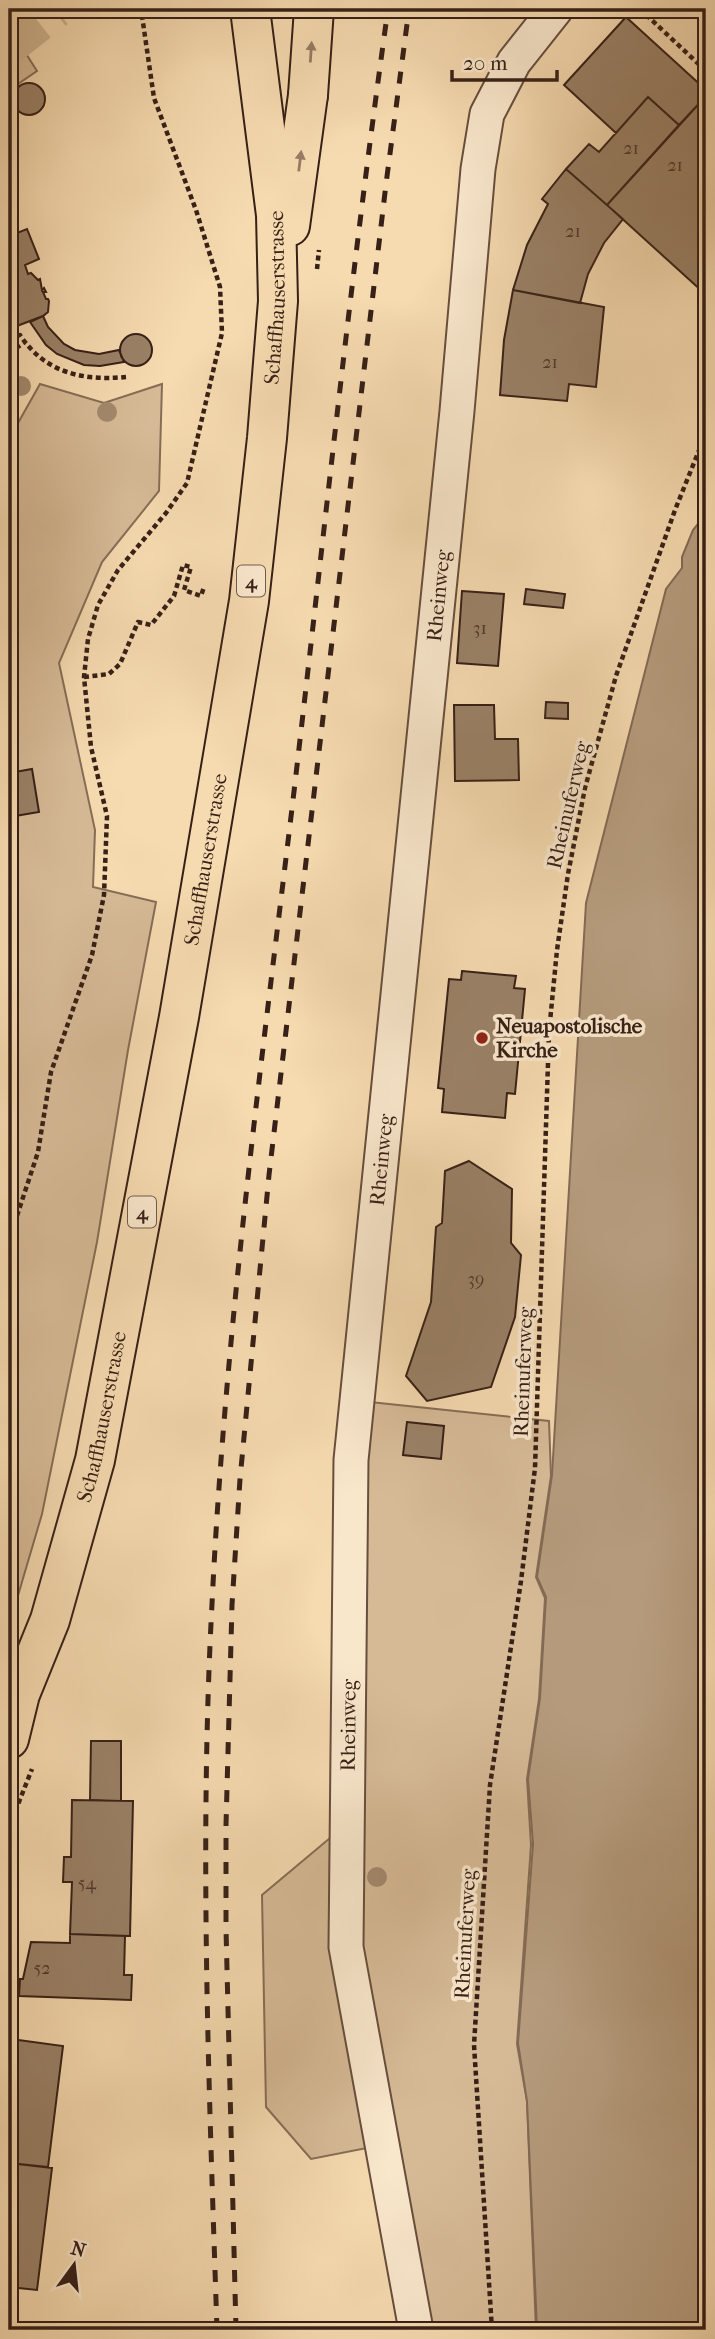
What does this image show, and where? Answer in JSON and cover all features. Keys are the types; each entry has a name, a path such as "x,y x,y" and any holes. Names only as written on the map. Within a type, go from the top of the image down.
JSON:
{"main road":[{"name":"Schaffhauserstrasse","path":"9,1739 15,1702 50,1620 95,1460 179,1017 249,601 267,438 278,301 276,215 250,9"},
{"path":"278,301 300,167 314,9"}],"street":[{"name":"Rheinweg","path":"416,2330 346,1947 351,1460 457,411 478,169 487,114 514,62 556,9"}],"path":[{"path":"9,1240 38,1152 51,1072 92,955 104,895 107,816 91,747 84,677 88,639 98,605 118,570 166,513 187,483 222,333 220,287 154,98 141,9"},
{"path":"640,9 706,71"},
{"path":"9,339 20,335 33,352 52,367 78,377 126,377"},
{"path":"9,352 24,342"},
{"name":"Rheinuferweg","path":"492,2330 474,2045 489,1785 522,1581 536,1468 549,1032 557,950 568,874 585,789 616,676 675,510 706,433"},
{"path":"84,677 109,674 120,664 138,622 151,625 174,596 183,565 191,567 184,590 201,596 204,587"},
{"path":"9,1808 17,1807"}],"shaded area":[{"path":"9,27 37,71 9,90"},
{"path":"40,384 104,403 162,384 159,491 102,562 59,663 95,830 93,887 156,902 128,1050 97,1242 42,1514 9,1626 9,439"},
{"path":"706,509 706,2330 537,2330 527,2101 518,2043 533,1844 528,1779 540,1698 546,1597 537,1577 552,1475 586,903 666,589 682,568 682,557 693,530"},
{"path":"351,1400 549,1421 551,1476 536,1577 545,1598 539,1699 527,1779 531,1845 517,2044 527,2101 536,2330 408,2330 336,1950"},
{"path":"330,1838 333,1951 367,2148 311,2159 266,2107 262,1895"}],"building":[{"path":"626,17 706,90 706,96 679,125 648,97 616,133 564,85"},
{"path":"29,83 40,88 45,99 40,110 29,115 18,110 13,99 18,88"},
{"path":"706,96 706,290 704,293 607,205"},
{"path":"648,97 679,125 607,205 566,169 589,144 599,152"},
{"path":"12,99 18,111 9,115 9,100"},
{"path":"566,169 623,219 604,243 588,274 580,303 513,290 527,245 548,204 542,199"},
{"path":"9,228 12,235 27,229 39,259 25,265 28,274 40,279 42,290 44,288 46,292 43,292 49,301 48,312 43,316 9,329"},
{"path":"513,290 604,307 596,387 569,384 567,401 500,395 504,340"},
{"path":"43,316 48,327 64,344 75,350 99,354 119,350 124,362 100,366 84,365 57,354 46,345 30,322"},
{"path":"136,334 147,339 152,350 147,361 136,366 125,361 120,350 125,339"},
{"path":"526,589 565,594 563,608 524,604"},
{"path":"462,591 504,594 498,666 457,663"},
{"path":"546,702 568,703 568,719 545,718"},
{"path":"454,705 494,705 495,739 518,739 519,780 455,781"},
{"path":"32,769 39,812 9,817 9,773"},
{"name":"Neuapostolische Kirche","path":"462,971 516,976 514,988 525,989 515,1094 507,1093 505,1118 442,1112 444,1089 438,1088 449,979 461,980"},
{"path":"469,1161 512,1189 511,1243 521,1255 515,1317 491,1387 427,1401 406,1376 431,1302 436,1227 442,1223 445,1171"},
{"path":"407,1422 444,1426 441,1459 403,1455"},
{"path":"91,1741 121,1741 121,1801 90,1800"},
{"path":"72,1800 133,1801 130,1936 70,1934 72,1882 63,1882 64,1857 71,1857"},
{"path":"70,1934 125,1936 124,1975 132,1975 131,2000 19,1996 20,1979 23,1979 31,1942 70,1943"},
{"path":"11,2039 63,2046 48,2167 9,2163"},
{"path":"9,2163 52,2168 37,2290 9,2287"}],"tunnel":[{"path":"9,46 56,9"}],"railway":[{"path":"217,2330 208,2058 206,1786 218,1503 235,1302 257,1101 350,305 388,9"},
{"path":"236,2330 226,1825 232,1605 240,1479 269,1175 409,9"}],"place":[{"name":"Neuapostolische Kirche","path":"482,1038"}]}
